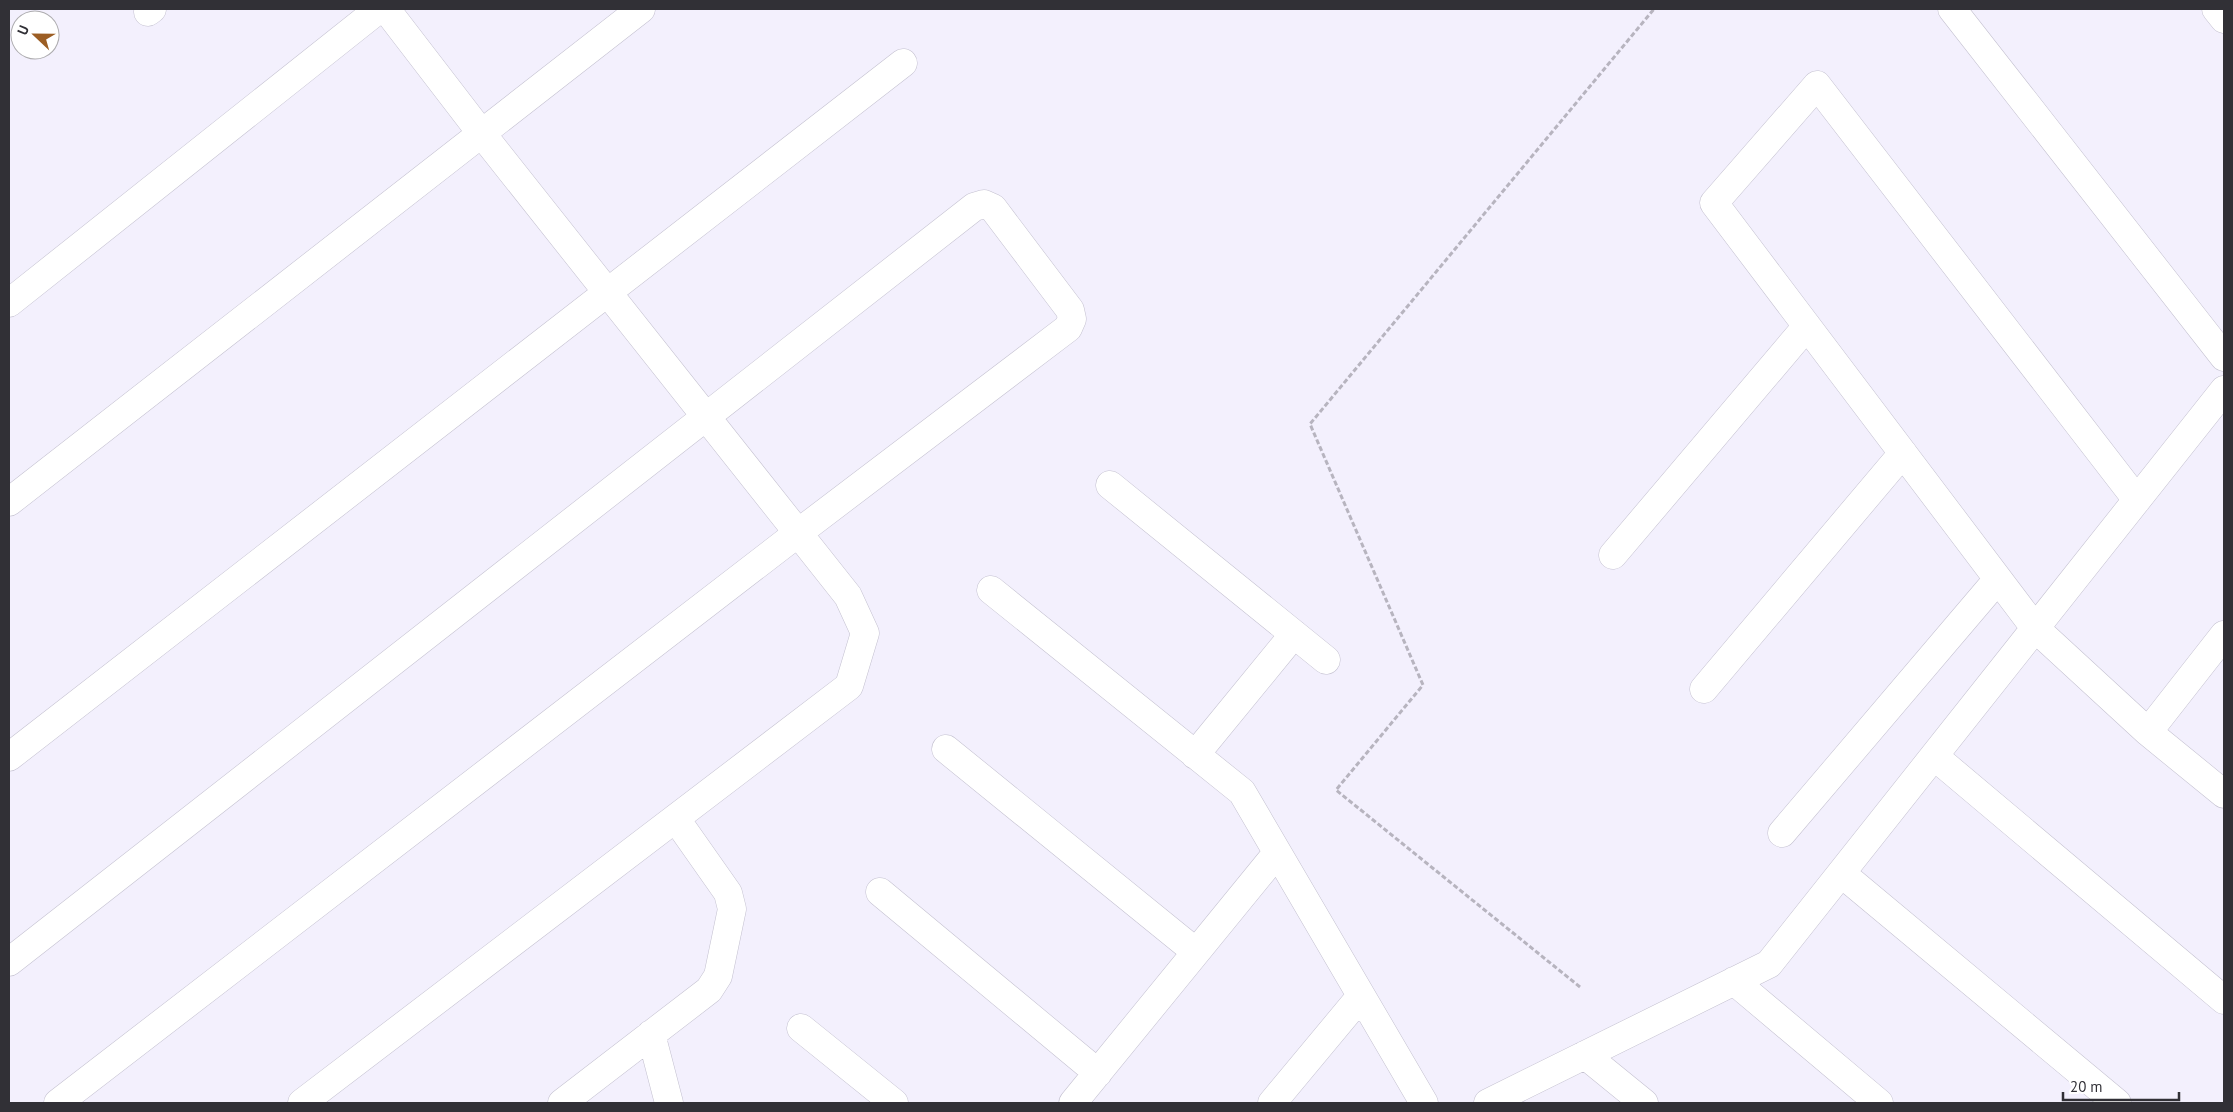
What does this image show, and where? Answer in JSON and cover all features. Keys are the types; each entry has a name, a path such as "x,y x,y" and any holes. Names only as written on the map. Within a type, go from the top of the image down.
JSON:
{"street":[{"path":"9,303 379,9"},
{"path":"302,1103 849,686 865,632 848,596 482,134 386,9"},
{"path":"9,502 641,9"},
{"path":"1952,9 2224,357"},
{"path":"2216,9 2224,19"},
{"path":"9,758 903,63"},
{"path":"2137,500 1817,85 1714,203 2035,628 2148,732 2224,794"},
{"path":"9,962 974,207 984,204 992,208 1070,310 1072,319 1068,328 798,533 67,1100"},
{"path":"1613,555 1807,326"},
{"path":"1488,1103 1769,964 2224,390"},
{"path":"1704,689 1902,452"},
{"path":"1110,485 1326,660"},
{"path":"1782,833 1998,579"},
{"path":"990,590 1242,792 1424,1103"},
{"path":"1195,755 1294,634"},
{"path":"2148,732 2224,635"},
{"path":"946,749 1196,952"},
{"path":"1934,756 2224,1000"},
{"path":"562,1103 709,990 718,976 732,909 728,893 676,819"},
{"path":"1073,1103 1277,853"},
{"path":"1841,873 2117,1103"},
{"path":"880,892 1098,1072"},
{"path":"1734,981 1879,1103"},
{"path":"1272,1103 1361,996"},
{"path":"802,1028 894,1103"},
{"path":"651,1034 669,1103"},
{"path":"1585,1055 1644,1103"}],"path":[{"path":"1580,987 1336,790 1423,685 1310,424 1654,9"}]}
